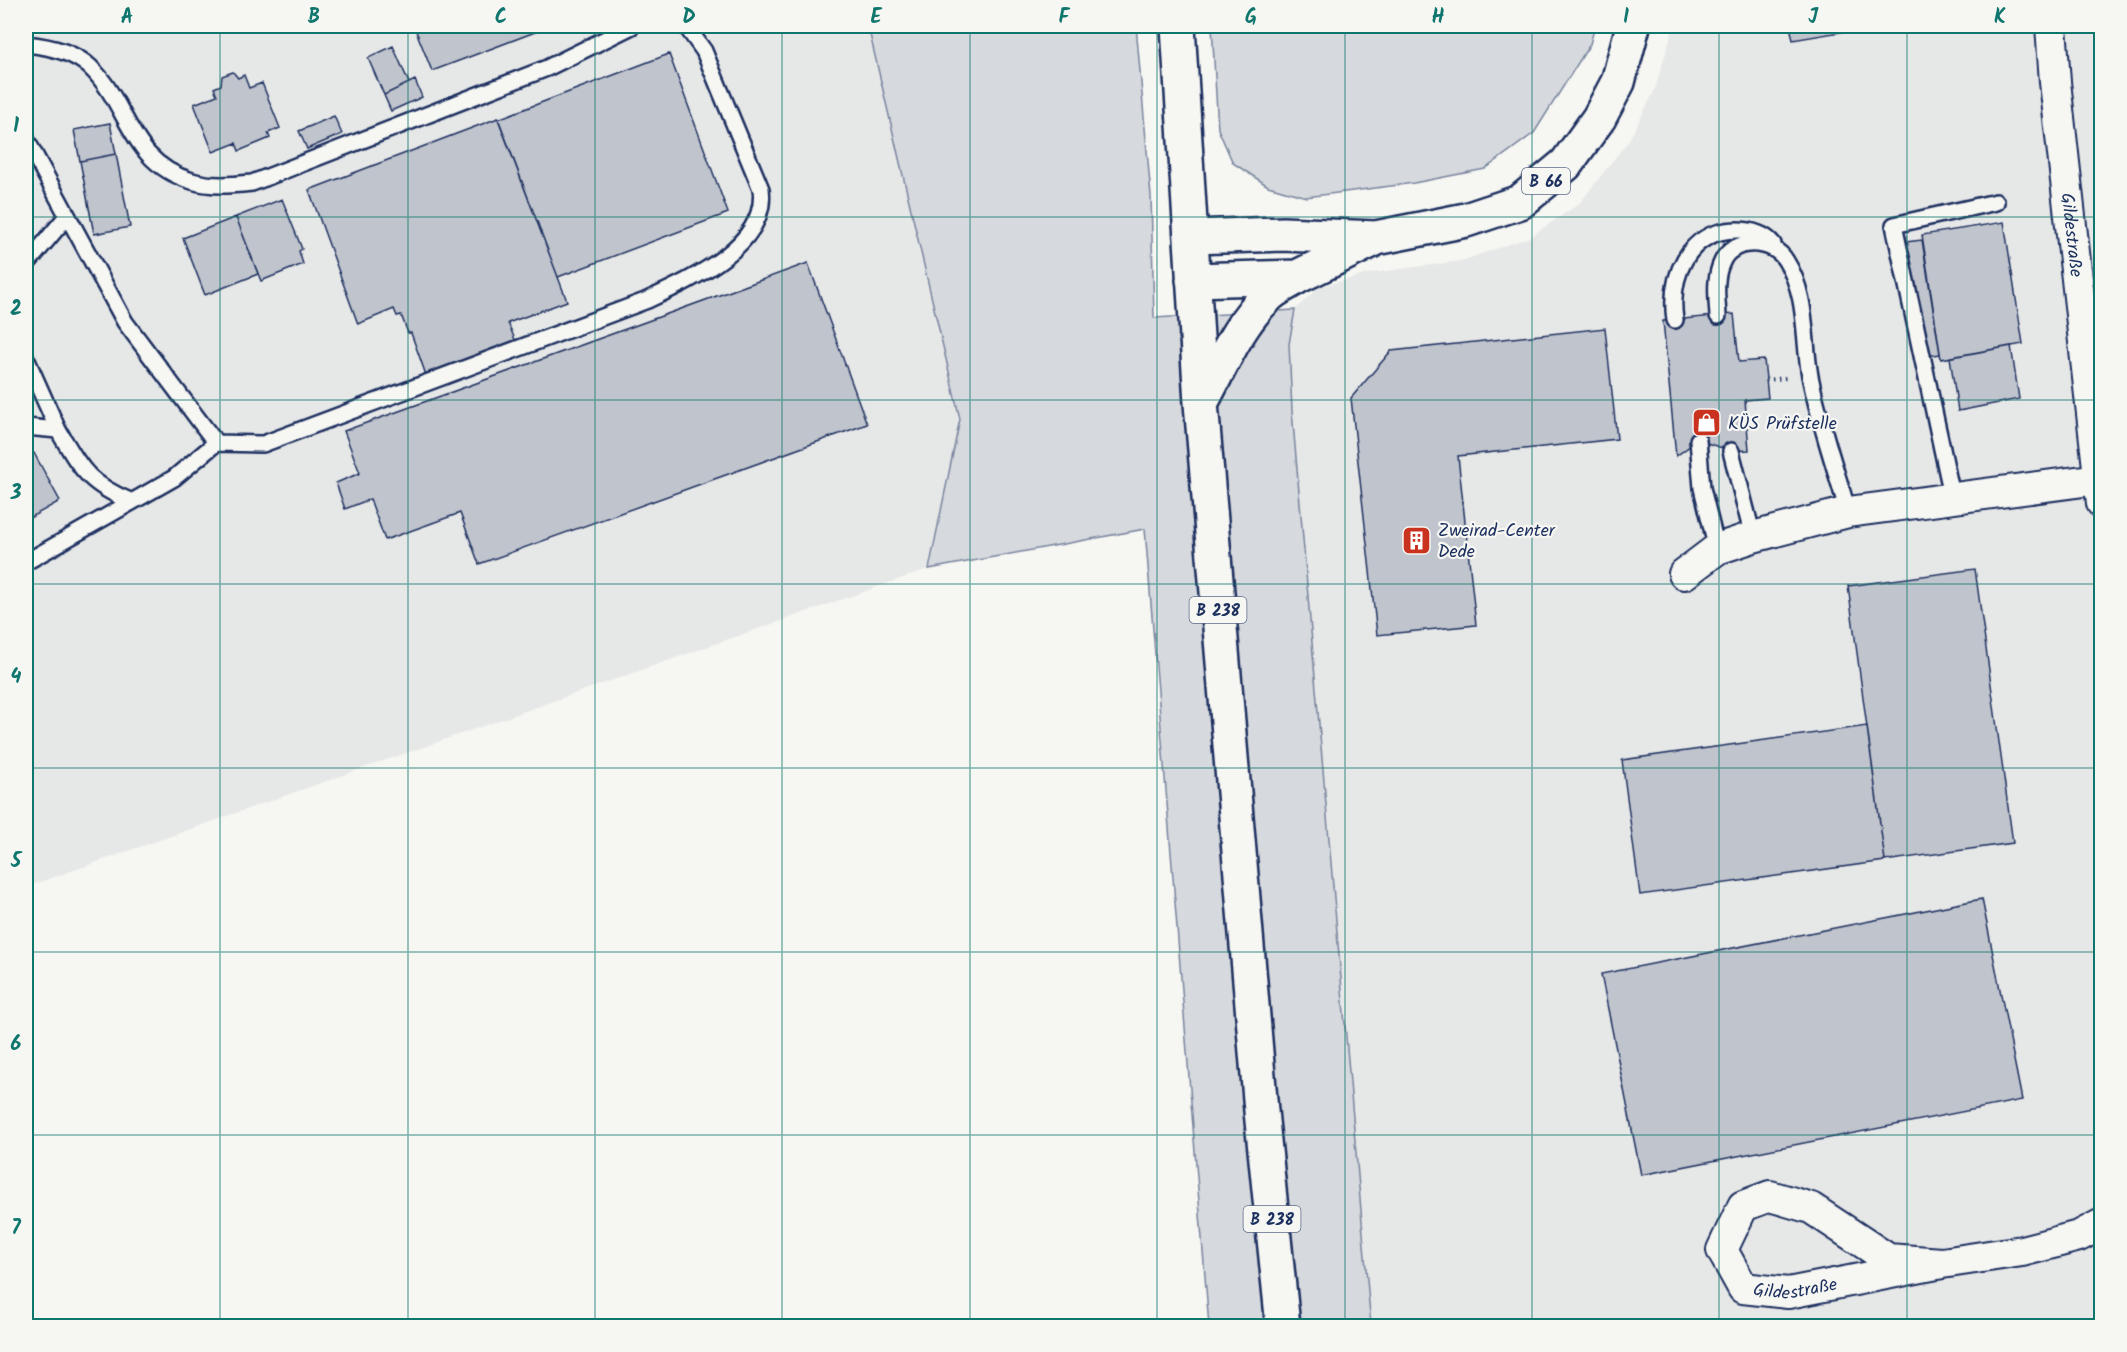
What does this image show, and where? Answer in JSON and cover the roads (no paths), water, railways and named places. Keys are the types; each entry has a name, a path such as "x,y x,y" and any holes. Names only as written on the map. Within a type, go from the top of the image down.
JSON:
{"main road":[{"name":"B 238","path":"1178,26 1201,403 1262,1111 1283,1326"},
{"name":"B 66","path":"1201,403 1238,336 1271,294 1297,277 1376,238 1466,219 1520,202 1566,164 1599,118 1618,82 1633,26"},
{"name":"B 66","path":"1191,237 1283,234 1376,238"},
{"name":"B 66","path":"1193,280 1297,277"}],"street":[{"name":"Gildestraße","path":"1684,574 1717,549 1848,512 1953,500 2100,491 2055,82 2051,26"},
{"name":"Gildestraße","path":"1942,1263 1888,1259 1811,1208 1770,1196 1743,1206 1722,1250 1743,1288 1788,1293 1942,1263 2022,1251 2079,1236 2102,1224"}],"lane":[{"path":"26,45 50,47 89,66 105,87 145,153 168,170 192,182 221,185 252,183 547,68 632,26"},
{"path":"26,562 174,478 216,443 263,444 645,301 697,275 737,246 760,218 763,204 761,189 704,51 687,26"},
{"path":"26,139 125,322 216,443"},
{"path":"1953,500 1893,225 1996,202"},
{"path":"26,266 67,216"},
{"path":"1675,320 1673,295 1678,270 1695,245 1722,230 1747,230 1767,237 1785,258 1803,309 1810,376 1848,512"},
{"path":"1718,316 1719,271 1728,252 1736,247 1763,245 1785,258"},
{"path":"26,358 58,430 82,471 105,491 132,502"},
{"path":"26,427 58,430"},
{"path":"1698,440 1702,489 1717,549"},
{"path":"1731,451 1753,537"}],"place":[{"name":"KÜS Prüfstelle","path":"1707,423"},
{"name":"Zweirad-Center Dede","path":"1417,540"}]}
